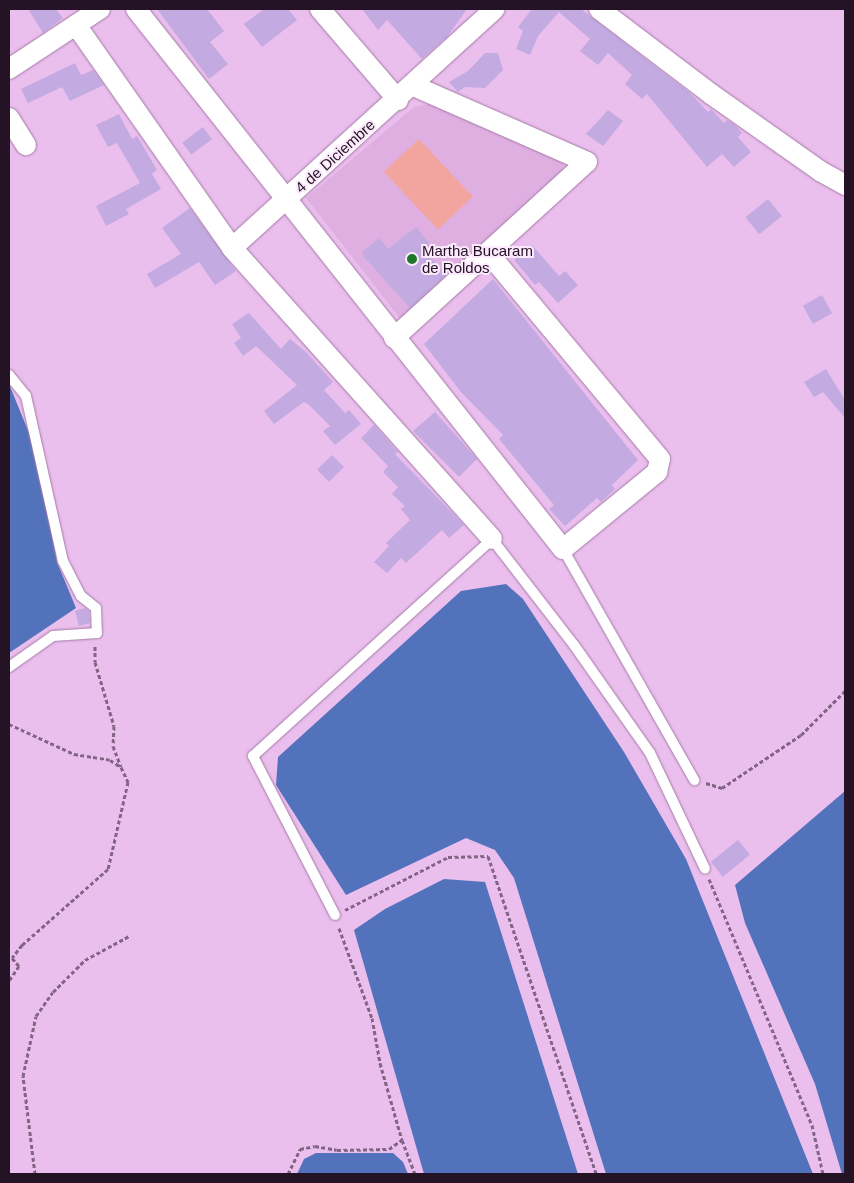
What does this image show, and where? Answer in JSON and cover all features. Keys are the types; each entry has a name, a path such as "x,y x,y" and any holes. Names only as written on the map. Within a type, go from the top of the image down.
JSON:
{"street":[{"path":"9,69 100,9"},
{"name":"4 de Diciembre","path":"136,9 288,198 398,100 495,9"},
{"path":"320,9 398,100"},
{"path":"599,9 734,110 820,171 845,185"},
{"path":"76,25 232,248 492,539"},
{"path":"394,338 489,254 587,162 412,85"},
{"path":"9,118 26,145"},
{"path":"232,248 288,198 394,338 563,548 657,472 660,458 489,254"}],"lane":[{"path":"9,374 26,396 63,561 81,596 96,608 97,633 53,636 9,666"},
{"path":"335,915 253,756 492,539 574,644 650,753 705,869"},
{"path":"563,548 694,780"}],"path":[{"path":"9,981 19,966 12,958 22,944 108,870 128,782 113,746 114,726 110,704 95,662 97,633"},
{"path":"694,780 722,788 801,735 845,691"},
{"path":"9,724 74,754 110,760 121,767"},
{"path":"415,1174 402,1140 380,1063 372,1018 346,953 335,915 448,857 488,856 596,1174"},
{"path":"705,869 812,1125 823,1174"},
{"path":"35,1174 23,1076 36,1016 53,992 85,960 131,935"},
{"path":"288,1174 300,1149 315,1146 337,1150 389,1149 402,1140"}],"shaded area":[{"name":"Martha Bucaram de Roldos","path":"429,104 558,155 564,162 563,174 402,321 306,198 414,107"},
{"path":"419,139 473,197 438,230 384,172"}],"water":[{"path":"9,384 36,450 57,562 76,608 9,653"},
{"path":"506,584 523,599 624,752 686,859 813,1174 606,1174 514,878 495,850 466,838 346,895 276,785 278,757 461,591"},
{"path":"845,791 845,1174 842,1174 815,1084 745,923 735,885"},
{"path":"444,879 485,882 578,1174 424,1174 354,930 385,909"},
{"path":"316,1153 393,1153 403,1162 408,1174 297,1174 304,1159"}],"building":[{"path":"28,9 56,9 63,18 43,33"},
{"path":"157,9 207,9 224,31 210,42 228,64 209,79"},
{"path":"264,9 288,9 297,20 262,47 244,24"},
{"path":"362,9 467,9 447,37 422,59 387,20 378,30"},
{"path":"532,9 581,9 691,94 708,112 711,109 724,123 727,120 735,125 742,133 738,137 751,152 734,167 722,154 707,167 647,94 642,99 625,84 632,75 608,53 598,65 580,51 590,39 559,12 538,36 530,55 516,49 523,31 518,27"},
{"path":"485,53 498,53 503,70 485,88 465,87 458,92 449,82 468,71"},
{"path":"75,63 81,75 93,70 104,85 70,101 62,87 28,103 21,89"},
{"path":"608,110 623,121 603,146 586,134"},
{"path":"119,114 132,139 137,136 157,170 152,174 161,189 126,209 129,214 106,226 96,206 140,183 117,143 108,147 96,125"},
{"path":"203,127 212,139 191,155 182,143"},
{"path":"768,199 782,216 759,234 745,217"},
{"path":"190,208 236,271 215,285 199,262 155,288 147,274 181,254 162,228"},
{"path":"416,227 430,244 424,249 446,275 410,308 363,256 363,251 379,238 388,249"},
{"path":"532,245 559,276 565,271 578,285 558,303 539,282 535,285 514,260"},
{"path":"493,279 638,460 612,485 615,489 601,502 597,498 565,526 549,509 554,505 499,439 503,435 461,392 424,344"},
{"path":"822,295 832,313 813,324 803,306"},
{"path":"249,313 281,349 290,339 306,352 333,382 324,390 345,413 349,410 361,424 335,445 323,431 330,426 304,402 274,424 264,411 297,385 256,346 243,356 234,343 241,338 232,324"},
{"path":"826,369 845,400 845,418 823,392 814,397 804,382"},
{"path":"435,412 477,459 459,477 413,431"},
{"path":"374,425 398,452 395,454 464,525 449,538 442,530 406,563 401,558 387,573 374,562 389,546 386,543 410,520 401,509 405,506 392,494 398,487 383,472 388,466 361,438"},
{"path":"332,455 344,467 329,482 317,470"},
{"path":"85,608 89,611 90,623 79,626 75,611"},
{"path":"738,840 750,855 723,877 711,862"}],"place":[{"name":"Martha Bucaram de Roldos","path":"412,259"}]}
